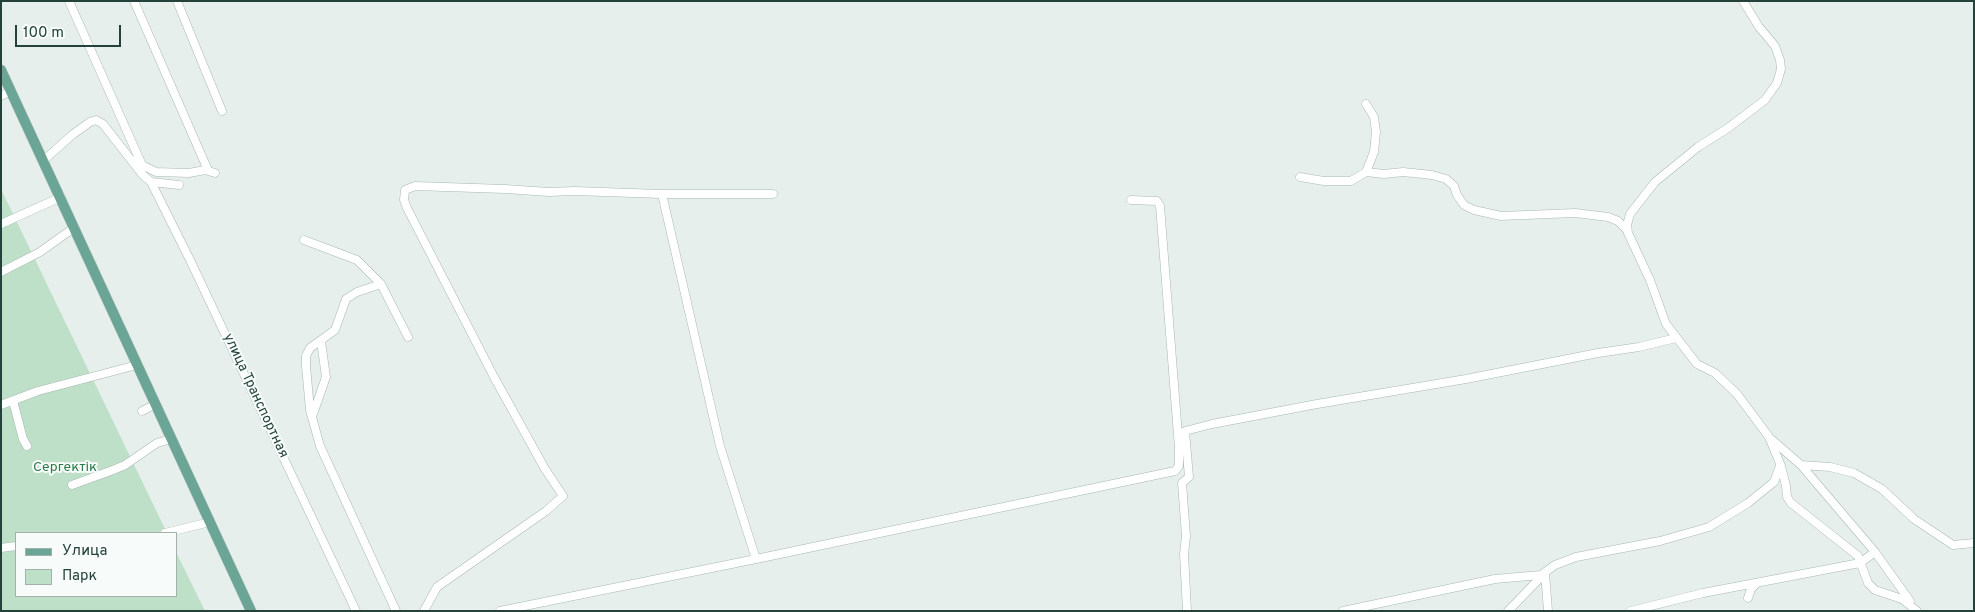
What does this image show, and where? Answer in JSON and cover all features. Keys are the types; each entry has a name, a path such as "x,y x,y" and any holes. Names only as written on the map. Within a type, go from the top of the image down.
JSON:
{"main road":[{"path":"1,70 251,611"}],"street":[{"path":"69,1 100,73 119,109 142,165 156,172 190,173 205,170 215,173"},
{"path":"134,1 207,168 205,170"},
{"path":"177,1 222,111"},
{"path":"1627,230 1630,214 1655,182 1698,147 1733,125 1765,100 1777,83 1780,76 1780,60 1771,41 1759,27 1743,1"},
{"path":"1,96 12,92"},
{"path":"1300,177 1330,181 1352,181 1366,172 1376,141 1374,117 1366,104"},
{"name":"улица Транспортная","path":"44,160 72,135 96,120 103,124 142,174 151,182 191,262 356,611"},
{"path":"1366,172 1384,174 1403,172 1432,175 1446,179 1454,186 1457,195 1464,205 1474,210 1501,216 1575,213 1608,217 1618,221 1627,230 1658,300 1661,313 1676,338 1697,364 1715,373 1737,394 1769,437 1801,465 1875,552 1916,608"},
{"path":"151,182 179,185"},
{"path":"424,611 437,587 546,511 563,496 494,377 407,208 404,200 405,190 415,186 549,192 773,194"},
{"path":"662,194 720,446 756,559"},
{"path":"1,224 61,197"},
{"path":"500,611 1175,471 1179,466 1179,448 1160,206 1157,201 1131,200"},
{"path":"1,272 40,252 75,227"},
{"path":"304,240 357,260 381,284 408,337"},
{"path":"381,284 357,292 346,299 335,330 310,348 306,356 309,397 320,446 396,611"},
{"path":"1186,611 1184,554 1186,536 1182,483 1189,477 1185,431 1317,404 1474,378 1598,353 1639,347 1676,338"},
{"path":"312,416 326,377 321,341"},
{"path":"1,405 77,380 137,365"},
{"path":"13,401 20,430 27,446"},
{"path":"142,411 156,404"},
{"path":"1769,437 1781,466 1787,496 1791,503 1858,556 1868,584 1875,590 1902,599 1916,608"},
{"path":"72,485 125,465 157,443 172,439"},
{"path":"1801,465 1830,467 1854,473 1882,489 1914,519 1953,546 1974,543"},
{"path":"1508,611 1555,564 1570,558 1660,541 1710,527 1748,503 1774,482 1781,466"},
{"path":"169,532 210,522"},
{"path":"1,548 15,546"},
{"path":"1631,611 1706,592 1860,563 1875,552"},
{"path":"1343,611 1495,579 1521,576 1532,577 1545,573"},
{"path":"1545,573 1548,611"},
{"path":"1748,598 1751,589 1756,584"}],"green space":[{"name":"Сергектік","path":"1,189 167,532 15,532 15,597 178,597 178,556 205,611 1,611"}]}
